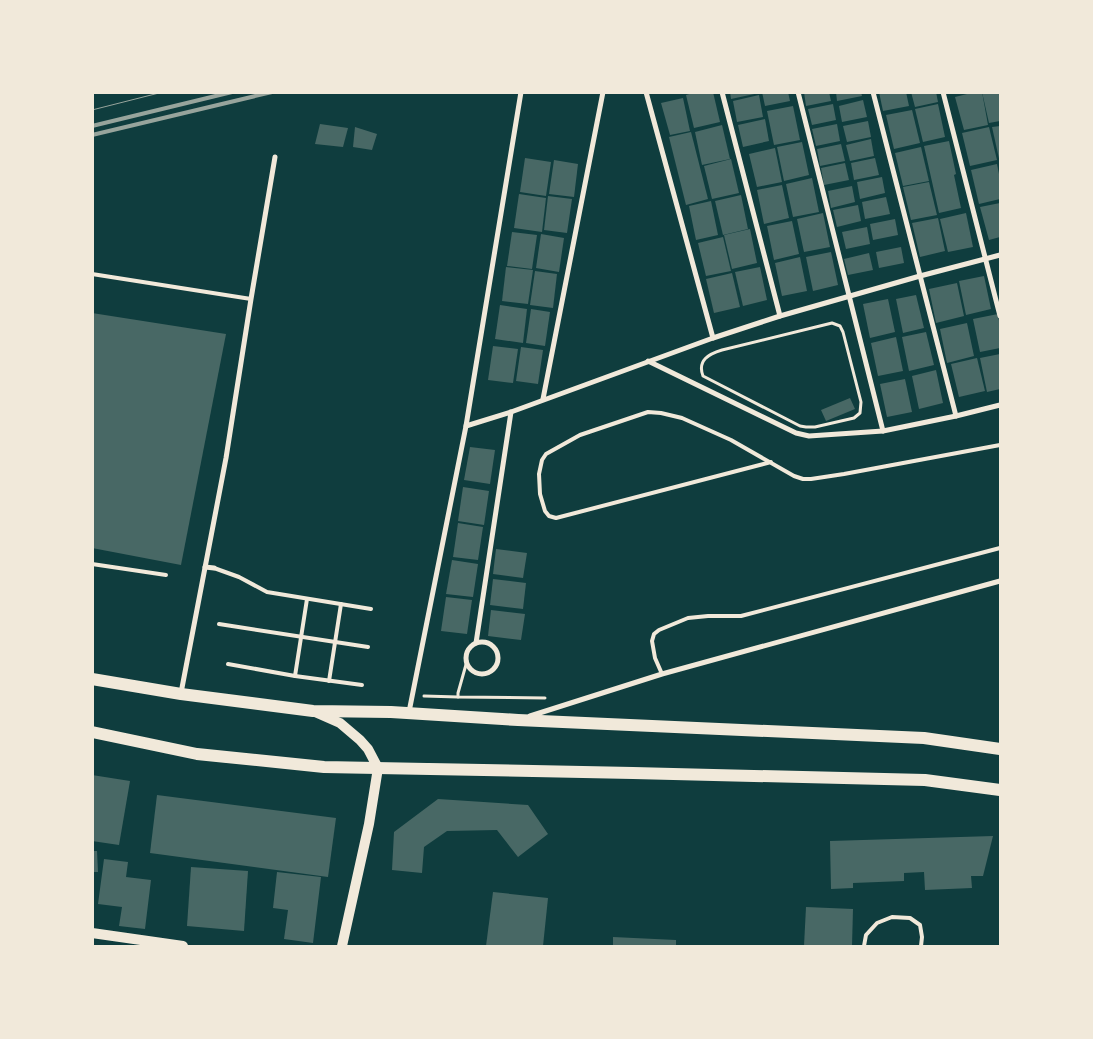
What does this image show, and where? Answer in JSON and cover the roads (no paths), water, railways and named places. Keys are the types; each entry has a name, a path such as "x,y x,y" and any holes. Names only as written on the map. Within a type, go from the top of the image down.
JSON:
{"highway":[{"path":"92,679 181,694 313,711 924,738 1000,749"},
{"path":"92,732 197,754 324,767 925,780 1000,790"}],"main road":[{"path":"313,711 340,723 360,740 368,749 378,768 369,824 342,946"},
{"path":"92,933 183,946"}],"street":[{"path":"409,714 466,426 521,92"},
{"path":"543,399 603,92"},
{"path":"646,92 713,338"},
{"path":"722,92 780,316"},
{"path":"798,92 882,431"},
{"path":"873,92 956,416"},
{"path":"943,92 1000,316"},
{"path":"181,694 226,458 276,157"},
{"path":"466,426 780,316 1000,255"},
{"path":"648,361 796,433 809,436 882,431 1000,405"},
{"path":"476,643 510,412"},
{"path":"205,567 214,568"},
{"path":"518,720 662,674 1000,581"},
{"path":"486,642 497,653 498,658 495,667 491,671 476,673 468,666 466,661 468,650 476,643 486,642"}],"lane":[{"path":"92,274 251,299"},
{"path":"770,462 556,518 549,516 545,511 540,494 539,474 542,460 546,454 580,435 648,412 682,418 731,440 770,462 794,476 803,479 844,474 1000,445"},
{"path":"662,674 655,658 652,641 654,634 688,618 741,616 1000,548"},
{"path":"92,564 166,575"},
{"path":"214,568 240,576 267,592 371,609"},
{"path":"295,676 307,599"},
{"path":"329,680 341,604"},
{"path":"219,624 368,647"},
{"path":"228,664 362,685"},
{"path":"864,946 866,935 877,923 892,917 910,918 920,925 921,946"}],"tram line":[{"path":"92,110 163,92"}],"railway":[{"path":"92,126 232,92"},
{"path":"92,135 272,92"}]}
